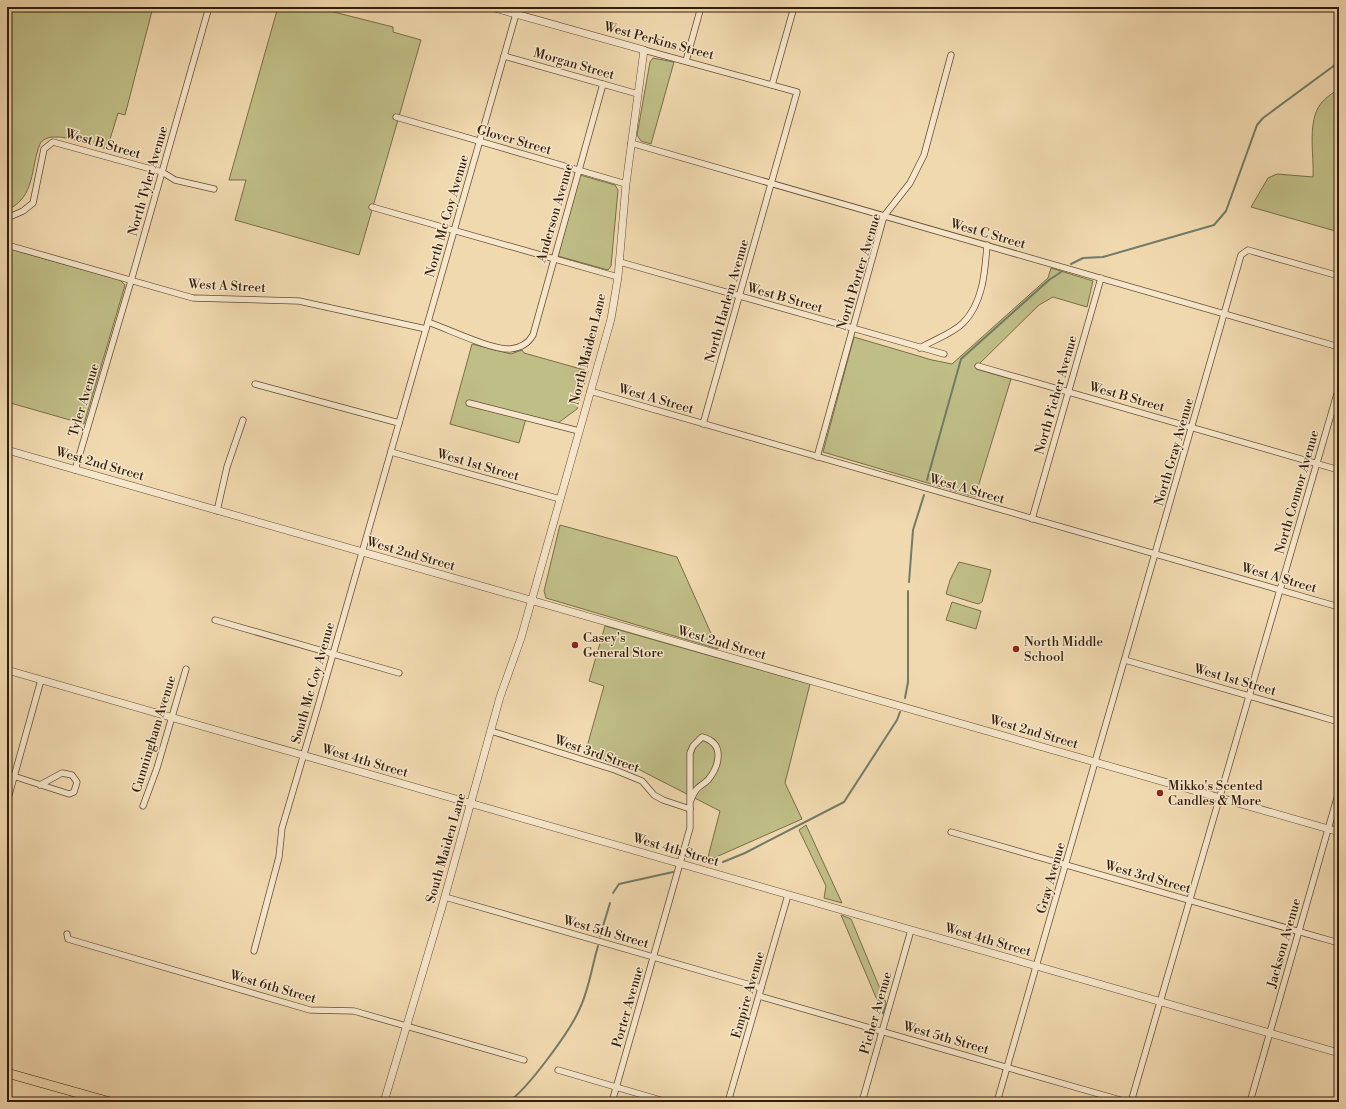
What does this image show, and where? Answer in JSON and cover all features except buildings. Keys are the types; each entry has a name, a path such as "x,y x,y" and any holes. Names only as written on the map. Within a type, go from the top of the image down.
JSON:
{"main road":[{"path":"7,1073 110,1102"}],"street":[{"name":"North Tyler Avenue","path":"108,360 209,7"},
{"name":"West Perkins Street","path":"491,7 797,92"},
{"path":"686,61 701,7"},
{"path":"772,85 794,7"},
{"name":"North Mc Coy Avenue","path":"399,423 516,14"},
{"name":"North Maiden Lane","path":"531,600 611,319 620,262 626,184 644,50"},
{"name":"North Porter Avenue","path":"817,457 884,216 910,184 921,162 929,140 951,55"},
{"name":"Morgan Street","path":"504,56 638,94"},
{"name":"Anderson Avenue","path":"428,322 504,348 511,349 525,345 533,335 603,84"},
{"name":"North Harlem Avenue","path":"703,424 797,92"},
{"name":"Glover Street","path":"396,117 626,184"},
{"name":"West B Street","path":"7,218 23,212 33,203 44,149 53,142 162,172 175,180 214,189"},
{"name":"West C Street","path":"631,143 1339,347"},
{"path":"372,207 618,276"},
{"name":"West A Street","path":"7,245 193,298 299,300 426,329"},
{"path":"920,348 957,328 968,318 981,290 985,273 987,246"},
{"name":"North Gray Avenue","path":"1125,660 1241,255 1248,250 1339,276"},
{"name":"West B Street","path":"620,262 944,354"},
{"name":"North Picher Avenue","path":"1032,519 1101,278"},
{"name":"Tyler Avenue","path":"75,470 108,360"},
{"name":"West B Street","path":"978,366 1339,470"},
{"path":"255,384 399,423"},
{"name":"North Connor Avenue","path":"1131,1102 1221,798 1339,387"},
{"name":"West A Street","path":"590,391 1339,607"},
{"path":"469,403 579,431"},
{"path":"217,510 227,466 243,420"},
{"name":"South Mc Coy Avenue","path":"254,951 279,857 282,828 399,423"},
{"name":"West 2nd Street","path":"7,450 1339,832"},
{"name":"West 1st Street","path":"390,452 560,499"},
{"name":"South Maiden Lane","path":"384,1102 445,897 491,731 531,600"},
{"path":"215,620 399,672"},
{"name":"West 1st Street","path":"1125,660 1339,722"},
{"name":"Gray Avenue","path":"997,1102 1125,660"},
{"name":"Cunningham Avenue","path":"144,806 157,768 186,669"},
{"name":"West 4th Street","path":"7,670 1339,1053"},
{"path":"7,802 41,680"},
{"name":"West 3rd Street","path":"491,731 616,770 642,781 654,795 663,800 690,805"},
{"name":"Porter Avenue","path":"612,1102 690,828 690,805 690,753 693,746 702,737 708,739 717,746 720,753 709,779 696,790 690,805"},
{"path":"7,774 69,794 74,792 77,782 72,775 62,773 40,784"},
{"name":"Jackson Avenue","path":"1250,1102 1339,791"},
{"name":"West 3rd Street","path":"951,832 1339,943"},
{"name":"Empire Avenue","path":"728,1102 788,895"},
{"name":"West 5th Street","path":"445,897 761,988"},
{"name":"Picher Avenue","path":"862,1102 911,930"},
{"name":"West 6th Street","path":"67,934 68,939 310,1010 354,1011 524,1060"},
{"name":"West 5th Street","path":"759,996 1127,1102"},
{"path":"558,1070 667,1102"}],"shaded area":[{"path":"7,7 153,7 125,115 118,113 107,149 66,138 47,138 40,144 28,190 23,198 7,210"},
{"path":"278,7 314,7 393,27 393,32 421,40 359,255 235,220 246,180 229,180"},
{"path":"653,58 674,62 651,144 641,141 637,135 650,62"},
{"path":"1339,89 1339,232 1251,207 1268,178 1277,174 1313,177 1312,132 1315,116 1322,102"},
{"path":"580,175 615,185 618,190 611,266 608,270 558,256"},
{"path":"7,248 120,280 125,285 84,424 7,402"},
{"path":"1051,268 1093,281 1087,307 1053,297 1039,305 980,363 976,369 1011,379 975,497 823,452 854,337 932,360 952,364 1048,278"},
{"path":"472,344 511,354 522,350 524,353 588,371 577,409 558,423 527,415 519,443 450,424"},
{"path":"560,525 677,557 718,649 546,598 544,591"},
{"path":"959,562 991,570 982,602 978,604 946,594 950,580"},
{"path":"952,602 981,611 976,629 946,620"},
{"path":"605,626 810,684 785,783 802,819 707,861 720,811 638,769 585,754 604,686 589,681"},
{"path":"806,825 842,903 824,898 826,886 799,830"},
{"path":"841,915 851,919 886,1003 883,1014"}],"waterway":[{"path":"1071,264 1083,258 1103,257 1214,225 1226,211 1257,125 1263,118 1339,62"},
{"path":"927,480 961,359 1049,280 1061,272"},
{"path":"909,582 913,530 924,495"},
{"path":"905,698 908,682 908,591"},
{"path":"723,862 745,853 844,802 897,720 900,712"},
{"path":"613,893 619,884 673,872"},
{"path":"600,936 610,903"},
{"path":"508,1102 537,1073 575,1018 586,993 598,946"}],"place":[{"name":"Casey's General Store","path":"575,645"},
{"name":"North Middle School","path":"1016,649"},
{"name":"Mikko's Scented Candles & More","path":"1160,793"}]}
